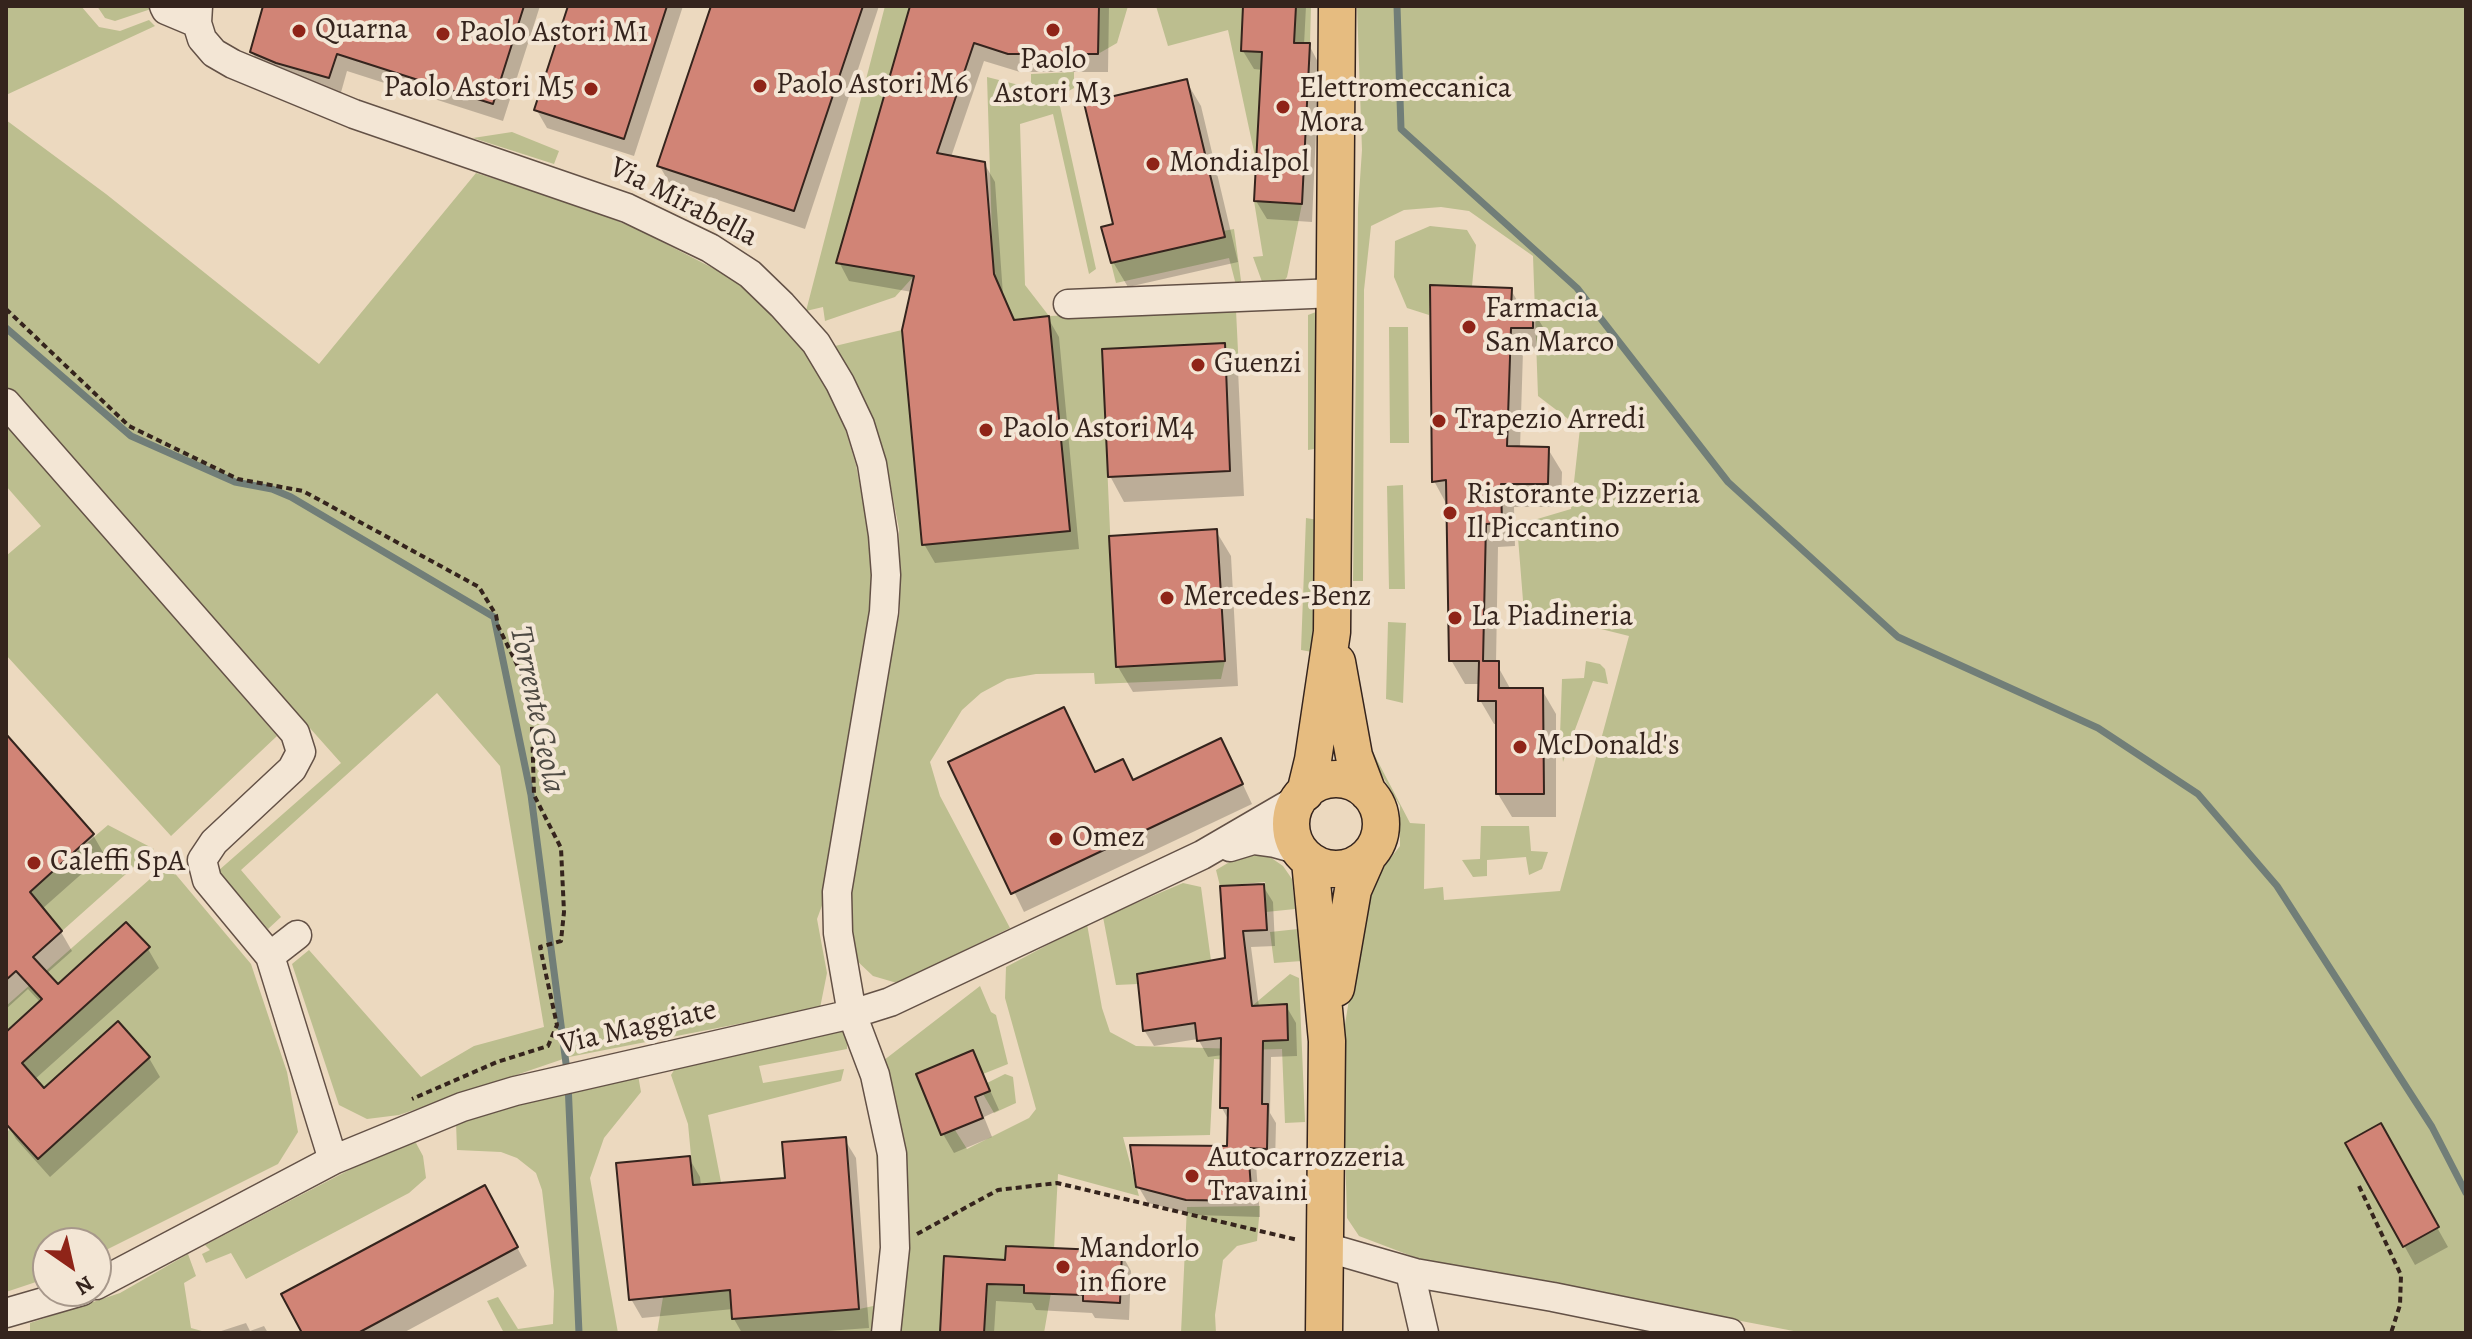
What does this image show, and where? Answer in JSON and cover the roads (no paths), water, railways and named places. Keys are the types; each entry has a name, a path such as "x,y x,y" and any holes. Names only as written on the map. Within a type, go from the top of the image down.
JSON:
{"main road":[{"path":"1337,6 1332,632 1313,760 1294,810 1292,824 1294,838 1305,855 1322,867 1343,868 1368,856"},
{"path":"1327,1041 1353,890 1376,844 1381,824 1376,804 1368,793 1354,756 1332,632"},
{"path":"1302,795 1322,782 1337,780 1356,784 1368,793"},
{"path":"1305,855 1327,1041 1324,1333"}],"street":[{"path":"164,6 166,10 197,15"},
{"name":"Via Mirabella","path":"197,15 202,39 214,53 233,64 354,114 627,208 710,248 750,274 816,343 847,397 872,464 886,575 884,612 837,892 838,933 852,1014 875,1075 892,1154 895,1248 886,1333"},
{"path":"1068,304 1336,293"},
{"path":"6,403 295,733 301,752 292,769 214,842 202,860 207,880 270,956 333,1160"},
{"name":"Via Maggiate","path":"112,1277 333,1160 462,1107 567,1079 852,1014 890,1002 932,985 1202,855 1302,795"},
{"name":"Via Maggiate","path":"1202,855 1253,840 1275,843 1305,855"},
{"path":"270,956 297,935"},
{"path":"1325,1247 1410,1272 1730,1333"},
{"path":"1410,1272 1424,1333"},
{"path":"6,1313 32,1305"}],"waterway":[{"path":"1397,6 1401,129 1577,288 1728,482 1898,637 2098,728 2198,794 2277,886 2432,1127 2466,1193"},
{"name":"Torrente Geola","path":"6,328 131,436 235,482 272,489 291,497 494,617 531,795 567,1071"},
{"name":"Torrente Geola","path":"568,1083 579,1333"}],"place":[{"name":"Paolo Astori M3","path":"1053,30"},
{"name":"Quarna","path":"299,31"},
{"name":"Paolo Astori M1","path":"443,34"},
{"name":"Paolo Astori M6","path":"760,86"},
{"name":"Paolo Astori M5","path":"591,89"},
{"name":"Elettromeccanica Mora","path":"1283,107"},
{"name":"Mondialpol","path":"1153,164"},
{"name":"Farmacia San Marco","path":"1469,327"},
{"name":"Guenzi","path":"1198,365"},
{"name":"Trapezio Arredi","path":"1439,421"},
{"name":"Paolo Astori M4","path":"986,430"},
{"name":"Ristorante Pizzeria Il Piccantino","path":"1450,513"},
{"name":"Mercedes-Benz","path":"1167,598"},
{"name":"La Piadineria","path":"1455,618"},
{"name":"McDonald's","path":"1520,747"},
{"name":"Omez","path":"1056,839"},
{"name":"Caleffi SpA","path":"34,863"},
{"name":"Autocarrozzeria Travaini","path":"1192,1176"},
{"name":"Mandorlo in fiore","path":"1063,1267"}]}
